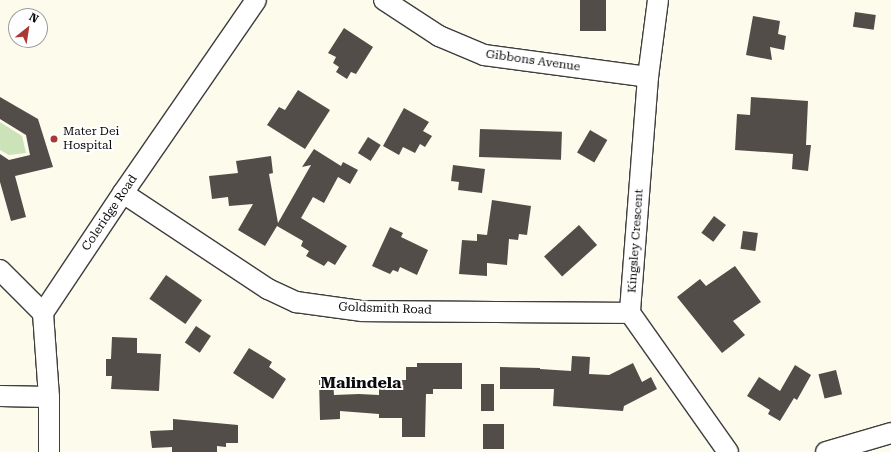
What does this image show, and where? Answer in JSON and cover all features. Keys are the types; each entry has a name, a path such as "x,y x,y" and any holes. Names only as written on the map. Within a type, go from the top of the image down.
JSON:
{"street":[{"name":"Coleridge Road","path":"43,313 123,193 256,0"},
{"name":"Gibbons Avenue","path":"384,0 439,36 484,55 648,77"},
{"name":"Kingsley Crescent","path":"630,313 648,77 658,0"},
{"name":"Goldsmith Road","path":"123,193 268,289 296,302 362,311 630,313"},
{"path":"0,270 43,313 49,397 49,452"},
{"path":"630,313 728,452"},
{"path":"0,396 49,397"},
{"path":"826,452 891,433"}],"green space":[{"path":"0,122 22,136 26,153 9,155 0,150"}],"building":[{"path":"580,0 606,0 606,31 580,31"},
{"path":"855,12 876,15 874,30 853,27"},
{"path":"753,16 780,21 778,34 786,36 784,50 770,47 772,60 746,55"},
{"path":"344,28 373,47 356,74 351,72 347,79 336,72 339,67 333,63 336,57 328,53"},
{"path":"298,90 330,110 305,149 267,125 279,107 285,110"},
{"path":"0,97 38,119 53,167 15,176 26,217 11,221 0,182 0,154 9,160 30,155 26,135 0,119"},
{"path":"751,97 808,101 806,145 811,145 808,171 792,169 793,154 735,150 737,114 750,115"},
{"path":"404,108 429,122 423,131 432,136 425,147 420,144 415,153 403,147 399,155 383,146"},
{"path":"480,129 562,132 561,160 479,157"},
{"path":"590,130 607,140 594,163 577,153"},
{"path":"368,137 381,145 371,161 358,153"},
{"path":"314,149 341,166 343,162 358,170 350,184 338,177 324,203 313,197 301,218 347,246 335,265 328,261 324,266 306,256 309,251 301,246 303,241 277,226 265,246 238,230 253,204 229,206 228,197 212,199 209,176 238,173 236,161 271,156 273,173 269,174 278,223 311,165 302,167"},
{"path":"453,165 485,169 482,193 458,190 459,182 451,181"},
{"path":"492,200 531,206 527,235 519,234 518,240 509,239 507,265 487,263 487,276 459,274 462,240 477,241 477,234 487,235"},
{"path":"714,216 726,225 713,242 701,233"},
{"path":"579,225 597,245 562,277 544,256"},
{"path":"390,227 403,233 401,237 428,250 417,275 400,267 398,272 393,270 390,274 372,266"},
{"path":"743,231 758,233 755,251 740,249"},
{"path":"735,266 761,302 733,321 745,335 722,353 677,297 700,279 706,286"},
{"path":"166,275 202,300 185,324 149,299"},
{"path":"196,326 211,336 200,353 185,343"},
{"path":"112,337 137,338 137,353 161,354 159,391 111,389 112,376 106,376 106,359 111,359"},
{"path":"249,348 272,362 269,367 286,379 273,399 233,373"},
{"path":"572,356 590,357 589,374 609,375 633,363 642,382 651,377 657,389 624,406 623,411 553,406 554,389 500,389 500,367 540,368 571,371"},
{"path":"417,363 462,363 462,389 433,389 433,394 426,394 425,437 402,437 402,418 379,418 379,414 340,411 340,419 320,420 319,380 333,380 334,395 379,395 379,380 406,380 406,367 417,367"},
{"path":"795,365 811,375 797,400 794,398 780,421 768,414 770,410 747,396 759,377 780,391"},
{"path":"836,370 842,394 825,399 819,374"},
{"path":"481,384 494,384 494,411 481,411"},
{"path":"173,419 238,425 238,443 226,443 226,447 217,446 217,452 172,452 172,447 152,448 150,431 173,430"},
{"path":"483,424 504,424 504,449 483,449"}],"place":[{"name":"Mater Dei Hospital","path":"54,139"}],"district":[{"name":"Malindela","path":"361,383"}]}
